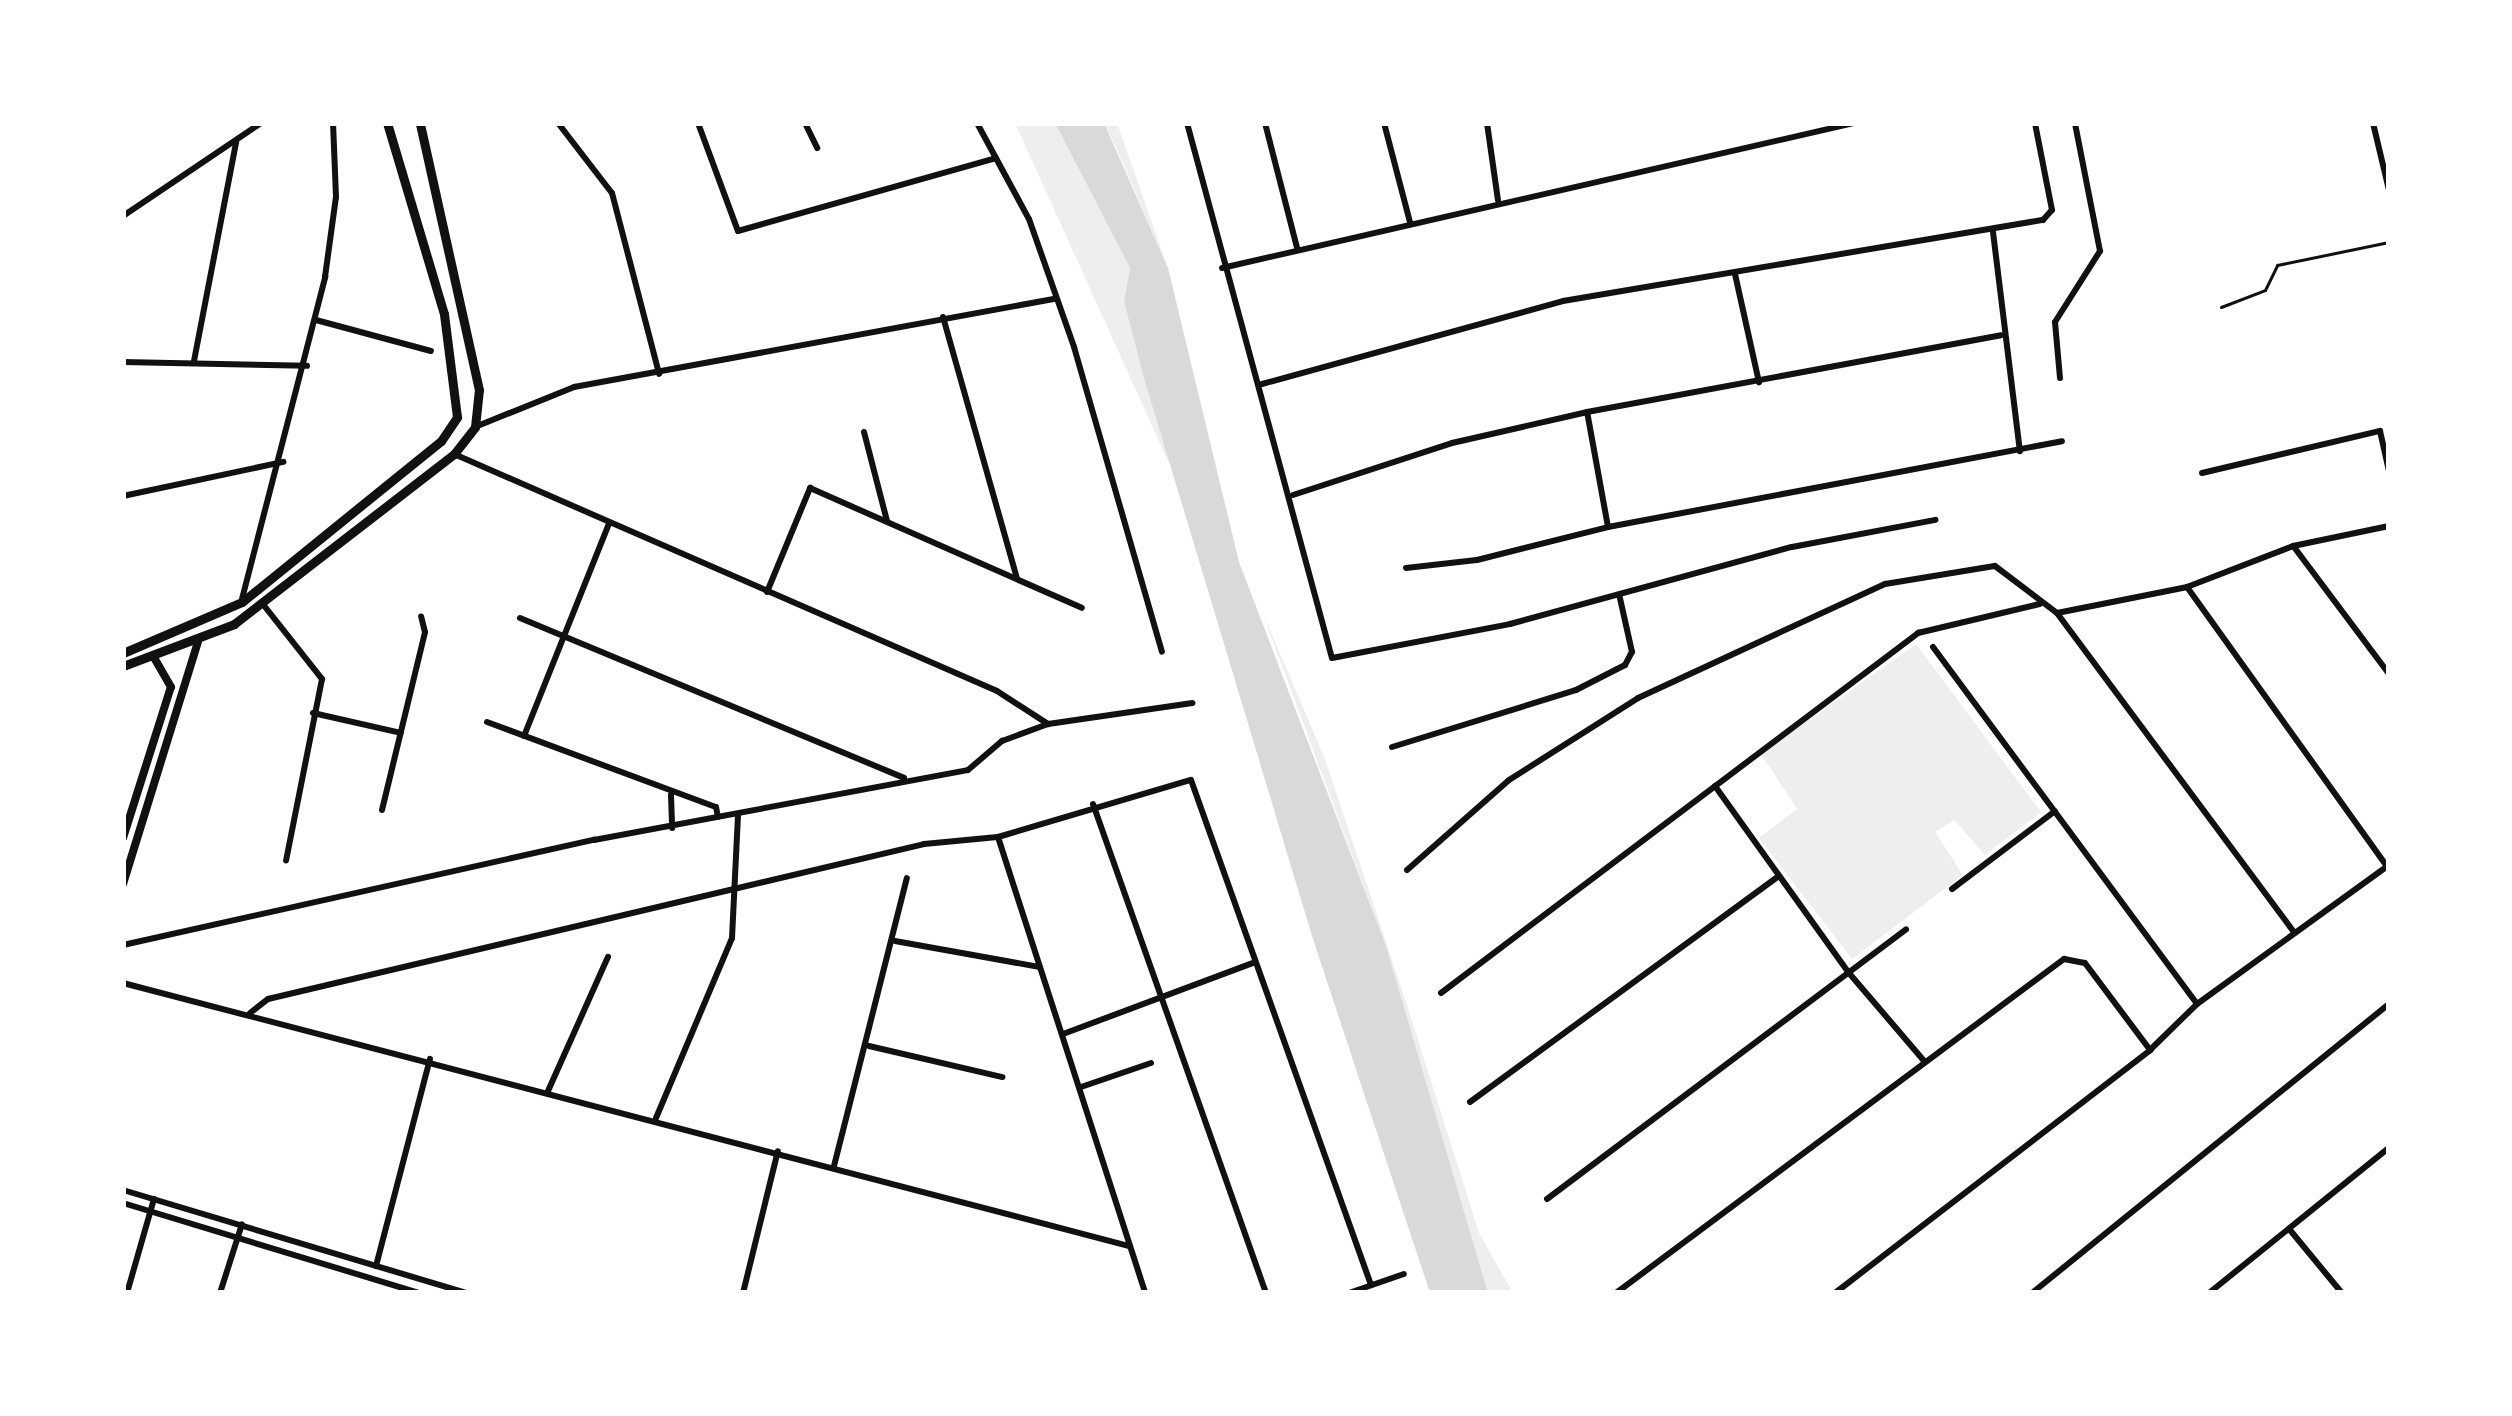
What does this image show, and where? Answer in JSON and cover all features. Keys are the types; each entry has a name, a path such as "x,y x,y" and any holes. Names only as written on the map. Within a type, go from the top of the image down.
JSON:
{"main road":[{"path":"123,653 242,602 441,441 458,417 444,314 387,123"},
{"path":"123,666 198,641 262,603 454,454 475,427 479,390 421,148 420,123"},
{"path":"397,152 421,148"},
{"path":"123,884 198,641"},
{"path":"123,838 171,687 154,657"}],"street":[{"path":"123,216 261,123"},
{"path":"242,602 283,462 316,320 336,197 333,123"},
{"path":"558,123 612,194 659,374"},
{"path":"698,123 738,231 996,158"},
{"path":"806,123 817,148"},
{"path":"976,123 1029,219 1162,652"},
{"path":"1186,123 1204,167 1222,268 1262,384 1332,658 1619,594 1792,547 1935,520"},
{"path":"1265,123 1297,248"},
{"path":"1384,123 1410,222"},
{"path":"1487,123 1498,200"},
{"path":"1222,268 1498,200 1853,123"},
{"path":"1262,384 1563,302 1994,232 2051,213 2035,123"},
{"path":"2060,378 2054,322 2100,251 2075,123"},
{"path":"2389,127 2373,126 2389,190"},
{"path":"194,361 236,142"},
{"path":"1994,232 2008,314 2001,334 2020,451"},
{"path":"1735,274 1759,382"},
{"path":"475,427 574,387 1055,299"},
{"path":"943,317 1017,578"},
{"path":"316,320 431,351"},
{"path":"1293,495 1452,443 1587,412 2001,334"},
{"path":"123,362 307,366"},
{"path":"1587,412 1607,527"},
{"path":"2202,473 2380,430 2389,472"},
{"path":"864,432 887,521"},
{"path":"1406,568 1477,560 1607,527 2062,441"},
{"path":"454,454 997,691 1048,724"},
{"path":"123,496 283,462"},
{"path":"766,592 810,488 1082,608"},
{"path":"524,736 609,524"},
{"path":"2057,614 2187,587 2293,546 2389,526"},
{"path":"2293,546 2389,674"},
{"path":"1408,870 1509,780 1606,718 1808,614 1885,584 1995,566 2057,614 2293,931"},
{"path":"1835,1293 2150,1050 2197,1004 2388,865 2187,587"},
{"path":"1392,747 1576,690 1625,665 1632,652 1619,594"},
{"path":"262,603 319,669 286,860"},
{"path":"1441,993 1918,633 2040,604"},
{"path":"382,810 425,632 421,616"},
{"path":"520,618 906,779"},
{"path":"1934,647 2197,1004"},
{"path":"123,945 718,817 975,767 1002,741 1048,724 1192,703"},
{"path":"314,713 401,734"},
{"path":"487,722 716,807 718,817"},
{"path":"250,1012 268,999 925,844 998,836 1093,804 1191,780 1233,884 1253,963 1371,1285"},
{"path":"1715,786 1849,973 1925,1062"},
{"path":"671,793 672,827"},
{"path":"1093,804 1166,997 1266,1293"},
{"path":"1952,889 2055,812"},
{"path":"656,1118 732,938 738,816"},
{"path":"998,836 1145,1293"},
{"path":"1470,1102 1777,877"},
{"path":"834,1166 869,1046 907,878"},
{"path":"1547,1198 1906,929"},
{"path":"895,940 1040,967"},
{"path":"548,1091 608,957"},
{"path":"1616,1293 2073,957 2090,968 2150,1050"},
{"path":"1063,1034 1253,963"},
{"path":"123,983 656,1118 1129,1246"},
{"path":"2032,1293 2389,1004"},
{"path":"869,1046 1002,1077"},
{"path":"376,1266 419,1126 430,1059"},
{"path":"1081,1087 1151,1063"},
{"path":"2209,1293 2389,1148"},
{"path":"743,1293 778,1151"},
{"path":"123,1190 467,1293"},
{"path":"127,1293 154,1199"},
{"path":"123,1203 419,1293"},
{"path":"220,1293 242,1224"},
{"path":"2290,1230 2342,1293"},
{"path":"1349,1293 1404,1274"}],"lane":[{"path":"2221,307 2266,290 2277,265 2389,242"}],"shaded area":[{"path":"1015,123 1055,123 1130,268 1124,301 1173,472"},
{"path":"1055,123 1104,123 1168,268 1239,562 1386,946 1488,1293 1430,1293 1312,936 1144,378 1124,301 1130,268"},
{"path":"1104,123 1117,123 1168,268 1115,145"},
{"path":"1261,609 1325,759 1479,1233 1513,1293 1488,1293 1386,947"},
{"path":"1916,644 2041,812 1985,855 1954,820 1935,832 1963,875 1852,959 1759,838 1797,809 1761,754"}]}
